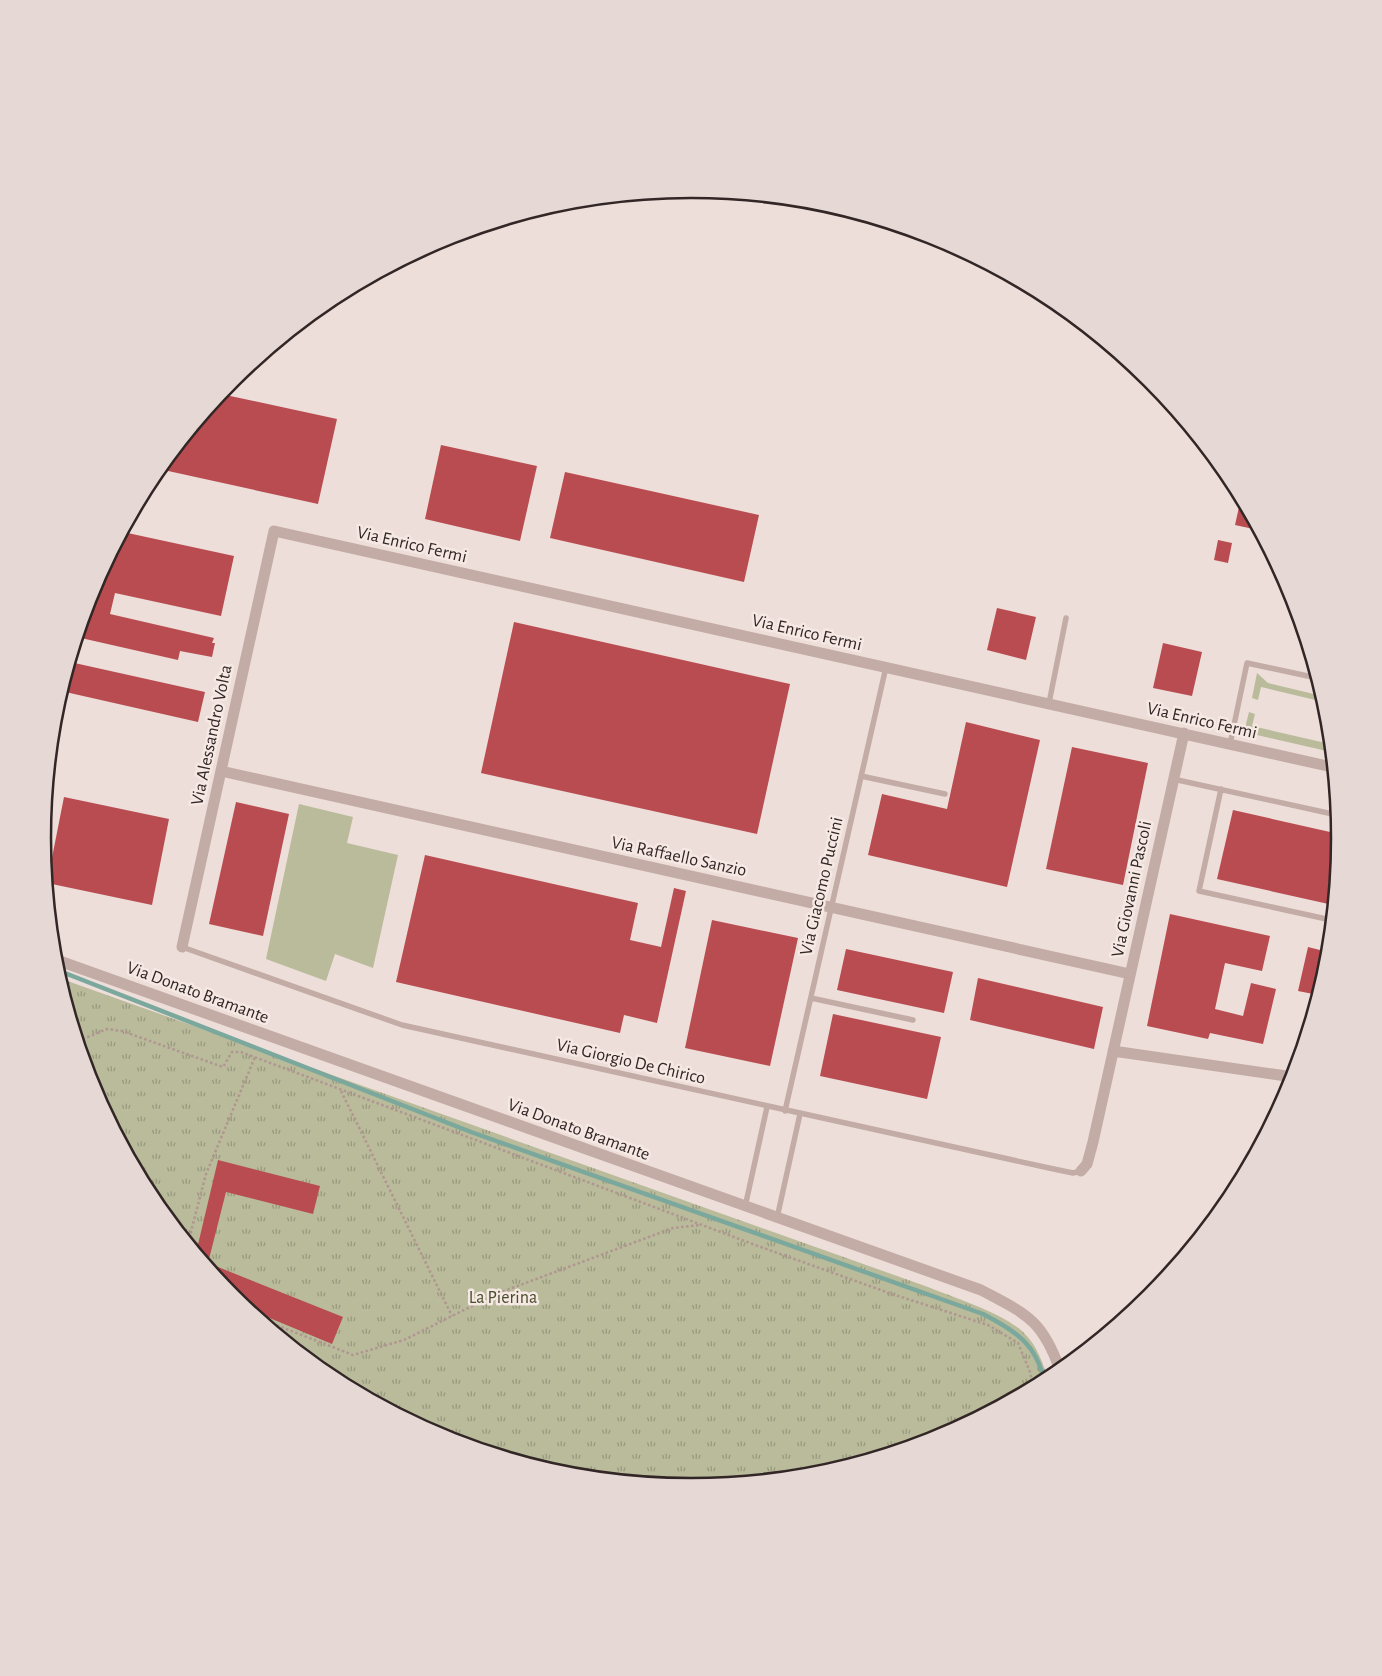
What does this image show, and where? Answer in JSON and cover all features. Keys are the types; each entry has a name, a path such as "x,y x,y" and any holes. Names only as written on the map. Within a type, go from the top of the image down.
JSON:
{"street":[{"name":"Via Enrico Fermi","path":"274,531 1326,766"},
{"name":"Via Alessandro Volta","path":"182,947 274,531"},
{"name":"Via Giovanni Pascoli","path":"1081,1171 1087,1164 1093,1142 1184,734"},
{"name":"Via Raffaello Sanzio","path":"221,771 1130,974"},
{"name":"Via Donato Bramante","path":"64,963 981,1290 1026,1314 1050,1343 1057,1362"},
{"path":"1113,1051 1285,1076"}],"lane":[{"path":"1049,703 1066,618"},
{"path":"1230,744 1248,663 1310,676"},
{"name":"Via Giacomo Puccini","path":"786,1111 886,667"},
{"path":"861,776 945,794"},
{"path":"1173,779 1330,813"},
{"path":"1221,790 1199,891 1325,919"},
{"name":"Via Giorgio De Chirico","path":"182,947 402,1025 1065,1172 1081,1171"},
{"path":"811,998 913,1020"},
{"path":"745,1207 768,1107"},
{"path":"777,1218 800,1114"}],"path":[{"path":"83,1039 107,1029 122,1030 223,1067 232,1052 241,1052 255,1057 702,1225 892,1294 988,1325 1018,1343 1030,1372 1031,1379"},
{"path":"190,1235 206,1174 255,1057"},
{"path":"340,1089 452,1316"},
{"path":"277,1325 353,1355 404,1340 496,1294 672,1228 702,1225"}],"green space":[{"path":"1257,673 1268,683 1314,694 1315,700 1261,687 1258,700 1252,698"},
{"path":"1249,712 1255,714 1252,726 1323,742 1324,750 1244,732"},
{"path":"299,804 353,817 347,843 398,855 373,968 335,954 326,981 266,959"},
{"name":"La Pierina","path":"68,981 966,1301 1006,1320 1025,1334 1042,1361 1045,1371 974,1412 936,1429 897,1444 857,1456 775,1472 691,1478 607,1472 525,1456 485,1444 446,1429 408,1412 371,1392 302,1346 269,1319 210,1260 159,1193 117,1121 85,1044"}],"building":[{"path":"229,396 337,419 318,504 168,471 210,416"},
{"path":"441,445 537,466 520,541 425,519"},
{"path":"565,472 759,515 744,582 550,538"},
{"path":"1239,508 1251,528 1235,525"},
{"path":"129,533 234,556 221,616 115,593 110,614 214,638 212,643 215,643 212,657 180,651 178,660 83,638 100,593"},
{"path":"1218,540 1232,543 1228,563 1214,560"},
{"path":"997,608 1036,617 1026,660 987,650"},
{"path":"514,622 790,684 757,834 481,773"},
{"path":"1163,643 1202,652 1192,696 1153,688"},
{"path":"76,663 205,692 198,722 68,693"},
{"path":"966,722 1040,740 1007,887 868,855 882,794 947,809"},
{"path":"1072,747 1148,763 1123,885 1046,869"},
{"path":"64,797 169,819 152,905 53,884 52,858"},
{"path":"236,802 289,814 263,936 209,924"},
{"path":"1233,810 1331,832 1327,904 1217,879"},
{"path":"425,855 638,903 630,940 661,947 674,888 686,891 657,1023 624,1015 620,1033 396,982"},
{"path":"1170,914 1270,936 1262,971 1225,963 1215,1009 1243,1016 1251,983 1276,989 1263,1044 1210,1033 1208,1039 1147,1026"},
{"path":"712,920 798,938 770,1066 685,1048"},
{"path":"1308,947 1320,950 1311,994 1298,991"},
{"path":"846,949 953,972 944,1013 837,990"},
{"path":"978,978 1103,1007 1094,1049 970,1020"},
{"path":"833,1014 941,1037 927,1099 820,1076"},
{"path":"218,1160 320,1186 313,1214 226,1192 209,1259 198,1245"},
{"path":"216,1266 343,1317 332,1344 267,1317"}],"waterway":[{"path":"66,974 471,1132 983,1314 1005,1326 1023,1340 1036,1357 1042,1372"}]}
